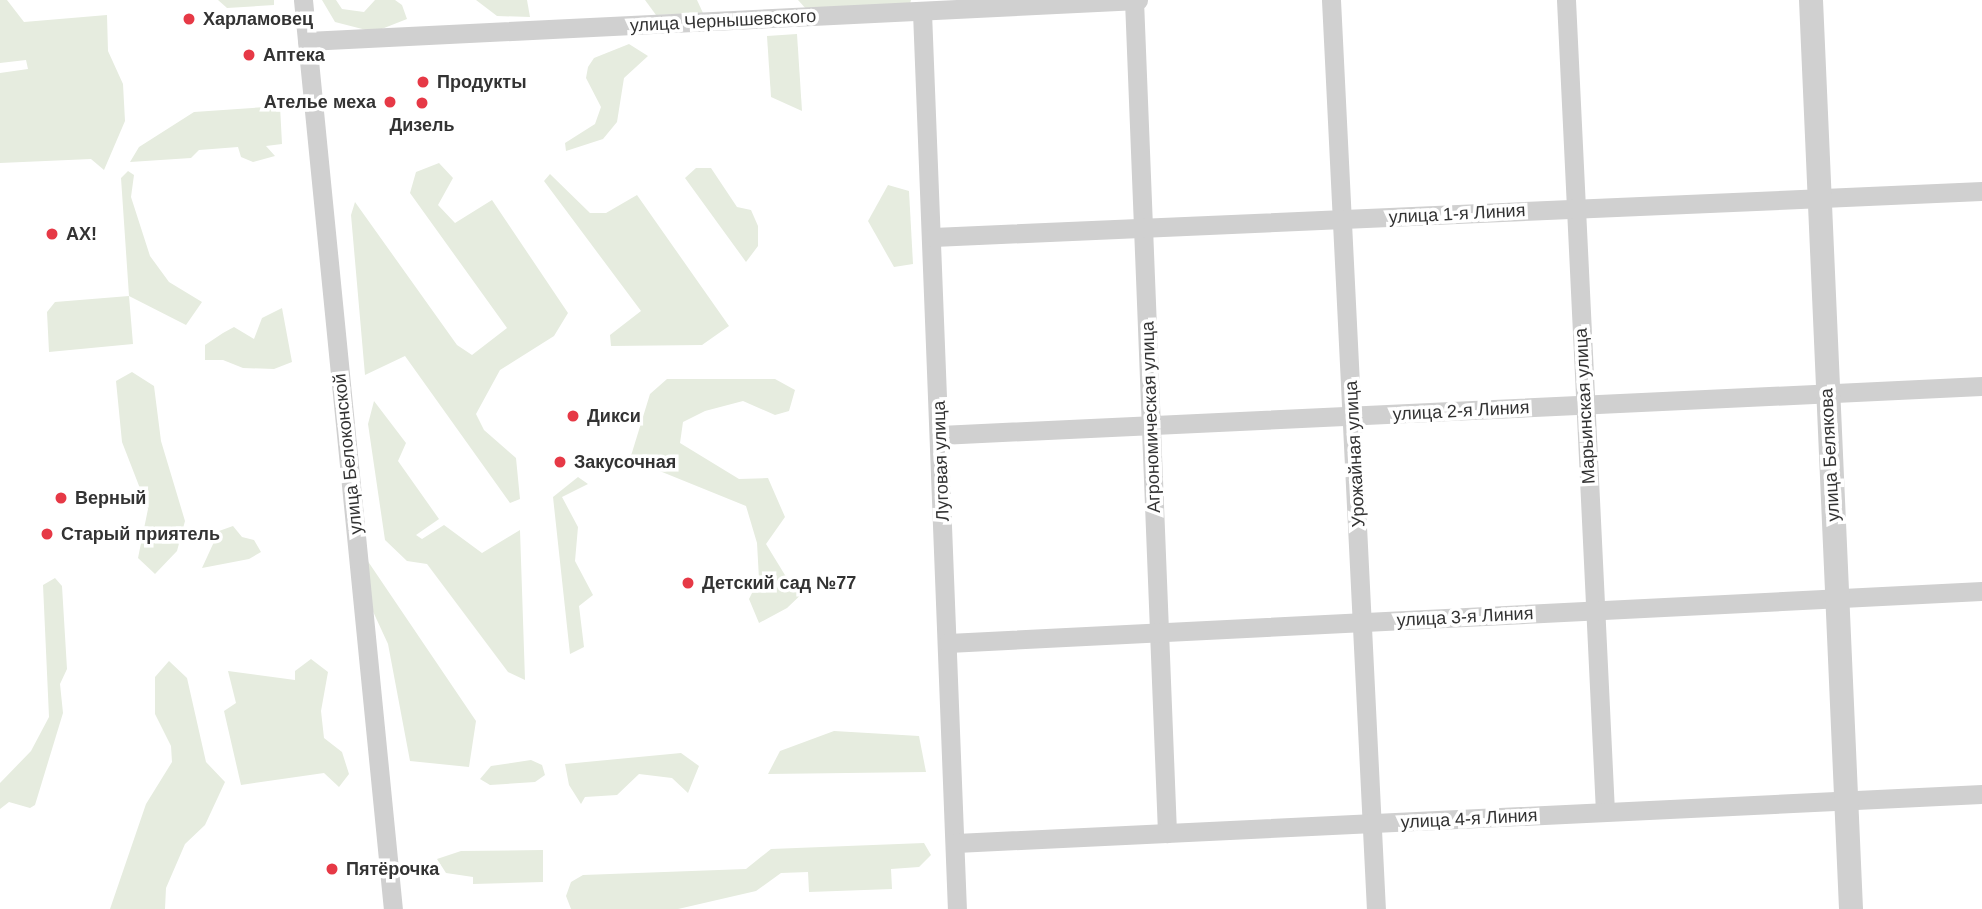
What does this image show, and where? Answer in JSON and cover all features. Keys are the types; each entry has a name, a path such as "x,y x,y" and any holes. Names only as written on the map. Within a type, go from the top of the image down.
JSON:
{"street":[{"name":"улица Белоконской","path":"303,0 393,909"},
{"name":"улица Чернышевского","path":"307,41 1136,0"},
{"name":"Агрономическая улица","path":"1136,0 1167,833"},
{"name":"Урожайная улица","path":"1331,0 1374,823 1376,909"},
{"name":"Марьинская улица","path":"1566,0 1605,812"},
{"name":"улица Белякова","path":"1811,0 1851,909"},
{"name":"Луговая улица","path":"922,12 933,237 957,909"},
{"name":"улица 1-я Линия","path":"933,237 1982,191"},
{"name":"улица 2-я Линия","path":"940,435 1982,386"},
{"name":"улица 3-я Линия","path":"948,643 1982,591"},
{"name":"улица 4-я Линия","path":"956,843 1982,794"}],"shaded area":[{"path":"0,0 7,0 24,22 107,15 108,51 123,84 125,121 104,170 91,159 0,163 0,73 28,69 26,60 0,63"},
{"path":"218,0 274,0 274,5 227,8"},
{"path":"322,0 336,0 342,9 364,12 375,0 395,0 402,5 407,19 374,32 335,22"},
{"path":"476,0 527,0 530,17 497,16"},
{"path":"645,0 697,0 703,13 656,15"},
{"path":"798,0 911,0 910,4 807,10"},
{"path":"797,34 802,111 771,97 767,36"},
{"path":"629,44 648,56 624,78 617,122 603,139 566,151 565,143 595,124 601,107 586,78 588,67 594,58"},
{"path":"280,106 282,144 266,146 275,156 253,162 241,157 238,147 199,150 191,158 130,162 139,147 194,112"},
{"path":"439,163 453,178 438,205 455,223 492,200 568,313 554,336 500,370 476,414 484,430 516,458 520,499 510,503 405,356 365,375 351,215 355,202 457,345 472,355 507,328 410,193 416,172"},
{"path":"696,168 711,168 737,207 751,210 758,226 758,246 746,262 685,178"},
{"path":"128,171 134,175 131,197 150,256 169,282 202,302 186,325 129,296 121,178"},
{"path":"550,174 590,213 606,213 637,195 729,326 702,345 611,346 610,335 641,311 544,181"},
{"path":"888,185 909,191 913,264 894,267 868,221"},
{"path":"129,296 133,344 49,352 47,312 55,302"},
{"path":"282,308 292,362 274,369 243,368 223,360 205,360 205,345 234,327 254,339 262,318"},
{"path":"132,372 154,386 161,441 185,521 177,551 155,574 138,558 148,509 122,442 116,381"},
{"path":"667,379 775,379 795,390 789,411 775,415 743,401 705,411 683,422 680,443 739,479 768,478 785,517 766,544 788,580 807,589 787,608 759,623 749,599 759,579 757,543 746,506 630,459 650,394"},
{"path":"374,401 406,443 398,461 439,519 416,535 422,539 444,525 482,553 520,530 525,680 508,672 427,564 407,561 385,540 368,424"},
{"path":"578,477 588,484 562,497 578,527 575,561 593,595 579,606 584,647 570,654 553,497"},
{"path":"233,526 242,537 254,540 261,552 249,559 202,568 219,531"},
{"path":"365,557 476,721 469,767 410,761 388,644 364,592"},
{"path":"55,578 62,586 67,669 60,684 63,713 35,805 30,808 9,802 0,809 0,783 31,751 49,717 43,585"},
{"path":"311,659 328,672 321,711 324,738 342,752 349,774 339,787 324,773 241,785 224,711 236,703 228,671 295,680 295,671"},
{"path":"169,661 187,678 206,762 225,782 205,825 185,844 166,888 165,909 110,909 146,804 172,762 171,746 155,714 155,677"},
{"path":"834,731 919,736 926,772 768,774 780,751"},
{"path":"681,753 699,766 688,793 672,778 639,774 617,795 585,797 581,804 569,785 565,764"},
{"path":"531,760 542,765 545,775 535,782 490,785 480,779 491,766"},
{"path":"924,843 931,855 919,867 891,869 892,889 809,892 808,872 781,873 756,891 678,909 571,909 566,896 571,882 583,875 746,869 771,849"},
{"path":"543,850 543,882 473,884 473,877 446,873 437,859 461,851"}],"place":[{"name":"Харламовец","path":"189,19"},
{"name":"Аптека","path":"249,55"},
{"name":"Продукты","path":"423,82"},
{"name":"Ателье меха","path":"390,102"},
{"name":"Дизель","path":"422,103"},
{"name":"АХ!","path":"52,234"},
{"name":"Дикси","path":"573,416"},
{"name":"Закусочная","path":"560,462"},
{"name":"Верный","path":"61,498"},
{"name":"Старый приятель","path":"47,534"},
{"name":"Детский сад №77","path":"688,583"},
{"name":"Пятёрочка","path":"332,869"}]}
